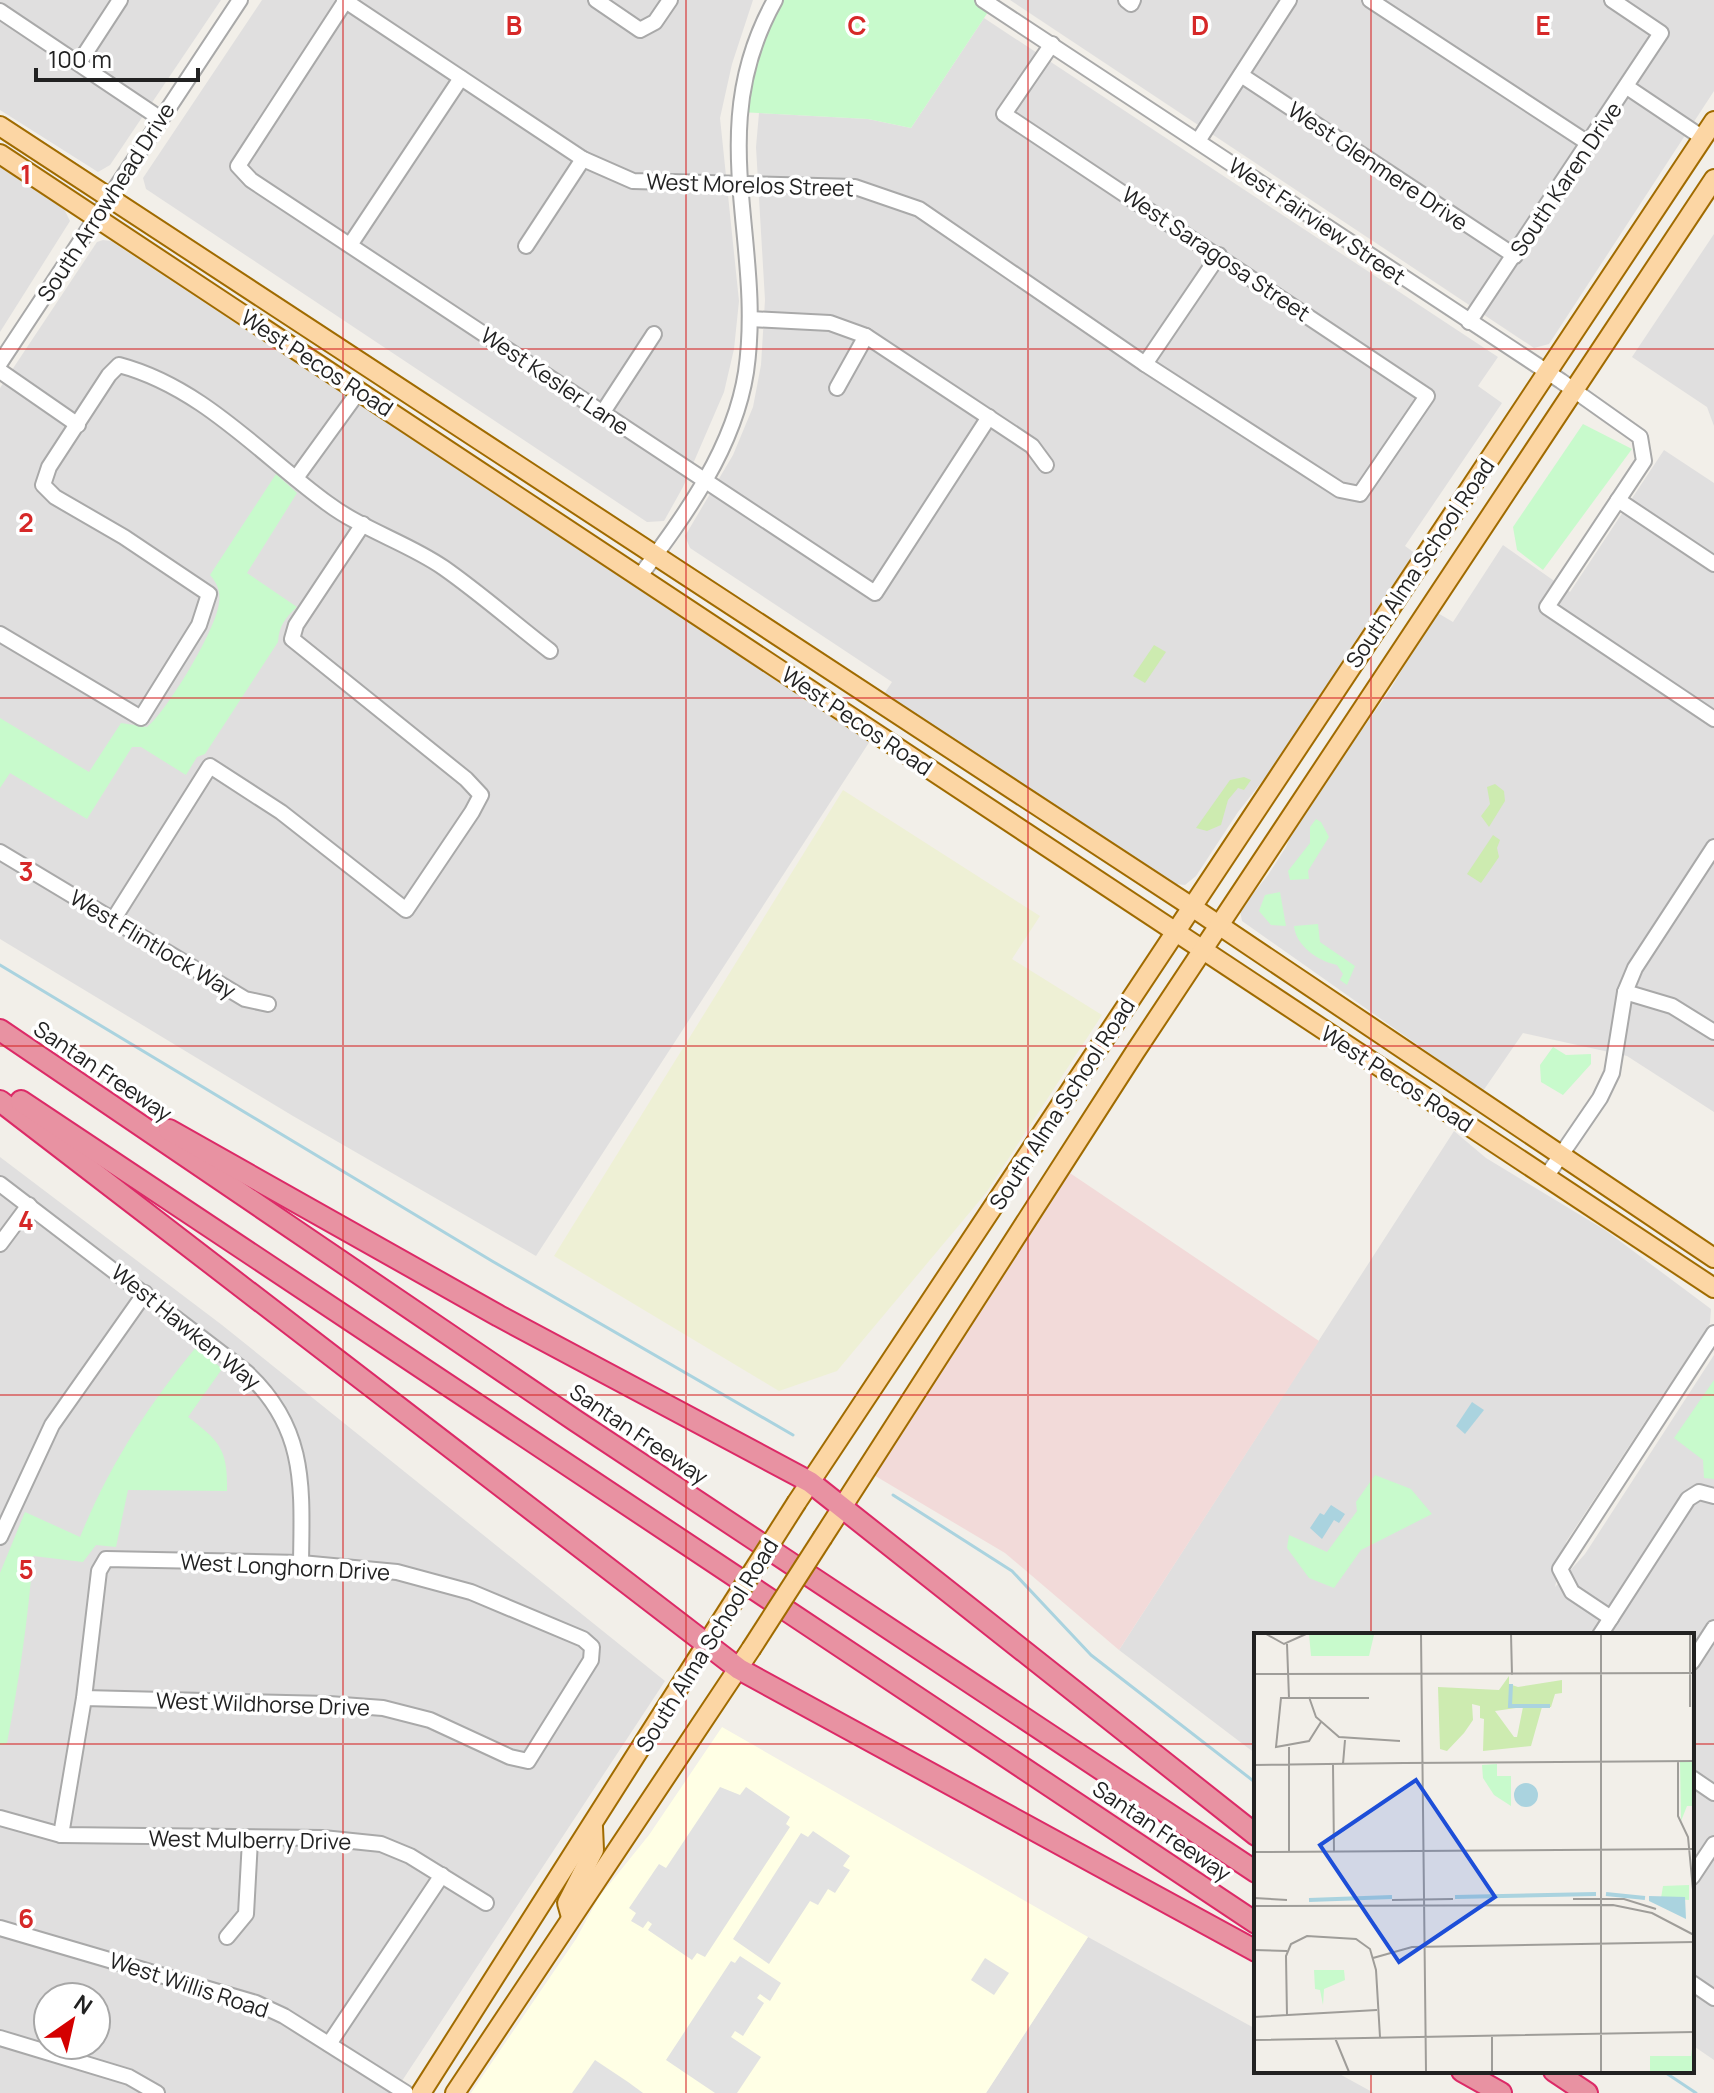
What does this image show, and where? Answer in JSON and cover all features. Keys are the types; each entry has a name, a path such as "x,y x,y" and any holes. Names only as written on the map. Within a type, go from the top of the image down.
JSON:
{"highway":[{"path":"8,1035 499,1316 810,1482 1254,1833"},
{"name":"Santan Freeway","path":"8,1035 576,1421 1254,1871"},
{"name":"Santan Freeway","path":"0,1088 1254,1922"},
{"path":"0,1101 739,1669 1254,1950"},
{"path":"1466,2073 1501,2093"},
{"path":"1478,2073 1508,2093"},
{"path":"1557,2073 1589,2093"},
{"path":"1564,2073 1589,2093"}],"main road":[{"name":"South Alma School Road","path":"421,2093 810,1482 1714,121"},
{"name":"West Pecos Road","path":"0,126 1192,907 1714,1258"},
{"name":"West Pecos Road","path":"0,154 640,576 1174,934 1714,1288"},
{"name":"South Alma School Road","path":"455,2093 739,1669 1219,925 1714,179"},
{"path":"359,391 377,387 418,414 437,412"},
{"path":"529,1509 550,1533 683,1635 687,1660 674,1696"},
{"path":"571,1917 567,1903 594,1850 593,1827"}],"street":[{"path":"79,63 120,0"},
{"name":"South Arrowhead Drive","path":"0,363 240,0"},
{"name":"West Morelos Street","path":"345,0 583,159 633,181 855,187 908,204 1145,364 1340,490 1360,494"},
{"name":"West Kesler Lane","path":"345,0 244,152 238,166 251,180 875,593 989,417"},
{"path":"596,0 640,30 655,22 670,0"},
{"path":"640,576 706,481 729,428 746,374 750,319 738,186 739,112 745,77 761,26 775,0"},
{"name":"West Fairview Street","path":"983,0 1547,372 1640,437 1644,461 1618,500"},
{"path":"1198,141 1289,0"},
{"path":"1370,0 1588,143"},
{"name":"South Karen Drive","path":"1469,322 1661,33 1612,0"},
{"path":"0,11 161,119"},
{"name":"West Saragosa Street","path":"1052,44 1004,114 1427,396 1360,494"},
{"name":"West Glenmere Drive","path":"1241,75 1515,256"},
{"path":"350,245 461,78"},
{"path":"1627,87 1703,138"},
{"path":"526,246 583,159"},
{"path":"1145,364 1219,255"},
{"path":"750,319 830,323 866,336 1032,446 1046,465"},
{"path":"603,412 654,334"},
{"path":"837,388 866,336"},
{"path":"0,634 141,718 199,625 209,594 55,497 43,485 49,467 109,375 119,365 135,369 205,407 329,505 444,568 550,651"},
{"path":"0,371 78,425"},
{"path":"296,478 359,391"},
{"path":"1714,564 1618,500 1547,607 1714,719"},
{"path":"113,920 210,766 281,812 406,910 481,795 466,779 292,639 296,625 363,524"},
{"path":"1546,1177 1612,1073 1625,992 1643,952 1714,847"},
{"name":"West Flintlock Way","path":"0,852 245,999 268,1004"},
{"path":"1701,867 1714,876"},
{"path":"1625,992 1672,1006 1714,1032"},
{"name":"West Hawken Way","path":"0,1184 261,1385 284,1418 298,1453 301,1563"},
{"path":"0,1244 29,1205"},
{"path":"0,1537 52,1425 145,1293"},
{"path":"1611,1618 1572,1592 1560,1569 1714,1333"},
{"path":"1601,1633 1688,1499 1706,1494"},
{"name":"West Longhorn Drive","path":"84,1698 99,1571 106,1559 301,1563 397,1572 471,1592 583,1639 592,1647 591,1660 528,1761"},
{"path":"1694,1659 1714,1628"},
{"path":"61,1835 84,1698"},
{"name":"West Wildhorse Drive","path":"84,1698 383,1708 430,1720 510,1757 528,1761"},
{"path":"1694,1779 1714,1793"},
{"name":"West Mulberry Drive","path":"0,1818 61,1835 250,1840 323,1838 381,1844 442,1875 486,1903"},
{"path":"227,1937 246,1914 250,1840"},
{"path":"1694,1874 1714,1844"},
{"path":"329,2044 442,1875"},
{"name":"West Willis Road","path":"0,1928 226,1992 284,2016 406,2093"},
{"path":"1694,1984 1714,1998"},
{"path":"0,2038 129,2077 157,2093"}],"shaded area":[{"path":"0,0 221,0 110,165 98,172 0,110"},
{"path":"262,0 753,0 732,64 720,118 739,301 734,349 724,392 683,487 664,521 647,522 146,189 143,178"},
{"path":"1010,0 1714,0 1714,91 1549,344 1534,348"},
{"path":"984,18 1498,357 1478,386 1502,403 1405,546 1416,554 1286,751 1238,812 1196,876 1185,885 1176,884 884,694 892,682 690,548 685,536 733,455 753,407 761,365 765,300 756,147 759,113 868,119 911,128"},
{"path":"0,167 64,209 70,221 0,332"},
{"path":"1714,234 1714,426 1707,407 1632,357"},
{"path":"111,241 870,741 536,1256 293,1116 0,939 0,388 97,242"},
{"path":"1664,450 1714,483 1714,1112 1627,1056 1523,1033 1483,1091 1242,921 1240,910 1268,875 1286,847 1294,826 1390,690 1436,612 1453,622 1503,545 1570,592"},
{"path":"843,790 1040,916 1012,959 1102,1015 986,1193 837,1371 779,1391 554,1256"},
{"path":"1454,1131 1486,1158 1605,1230 1711,1309 1710,1323 1566,1542 1555,1587 1585,1554 1714,1355 1714,2060 1694,2046 1694,1633 1254,1633 1254,1752 1119,1650"},
{"path":"0,1157 222,1325 665,1681 398,2087 406,2093 0,2093"},
{"path":"1061,1167 1319,1341 1119,1650 1005,1553 867,1471"},
{"path":"722,1727 1088,1937 986,2093 471,2093 576,1939 599,1897 649,1835"},
{"path":"720,1787 740,1795 746,1787 790,1817 786,1824 790,1827 705,1957 697,1953 692,1960 648,1930 652,1924 648,1921 643,1928 631,1921 636,1913 629,1908 659,1864 666,1868"},
{"path":"813,1831 850,1856 843,1866 850,1870 835,1893 828,1889 818,1905 810,1901 769,1964 733,1939 801,1833 808,1837"},
{"path":"1088,1937 1254,2028 1254,2073 1338,2073 1374,2093 986,2093"},
{"path":"740,1956 781,1983 770,2001 760,1994 757,1998 764,2003 743,2036 735,2031 731,2037 761,2057 737,2093 715,2093 666,2060 731,1961 735,1963"},
{"path":"985,1958 1009,1973 994,1995 971,1980"},
{"path":"595,2060 628,2082 643,2093 572,2093"}],"green space":[{"path":"775,0 983,0 992,6 911,128 868,119 739,112"},
{"path":"1583,424 1632,449 1543,570 1517,550 1513,527"},
{"path":"276,474 297,493 247,573 297,607 283,623 278,642 205,754 197,757 186,775 141,747 132,747 87,819 10,773 0,788 0,718 89,772 121,723 147,727 156,718 189,669 216,615 219,595 210,575"},
{"path":"1154,645 1166,652 1145,683 1133,676"},
{"path":"1244,777 1251,780 1244,790 1238,788 1228,800 1221,825 1207,831 1196,828 1230,780"},
{"path":"1495,784 1504,791 1505,801 1489,827 1481,816 1490,804 1487,787"},
{"path":"1316,819 1329,837 1308,871 1309,879 1290,880 1288,871 1310,843 1310,827"},
{"path":"1493,835 1500,840 1497,848 1499,857 1481,883 1467,874"},
{"path":"1280,892 1286,926 1271,925 1259,911 1265,895"},
{"path":"1318,924 1320,942 1355,966 1347,985 1340,980 1343,974 1337,965 1323,960 1303,946 1294,926"},
{"path":"1553,1047 1566,1055 1591,1054 1591,1064 1563,1095 1541,1082 1540,1065"},
{"path":"197,1346 222,1369 188,1417 208,1433 220,1448 226,1466 227,1491 128,1490 116,1547 96,1545 83,1562 33,1556 26,1627 7,1743 0,1745 0,1573 25,1512 80,1537 131,1437"},
{"path":"1714,1380 1714,1479 1704,1478 1703,1460 1674,1438"},
{"path":"1375,1475 1411,1489 1432,1514 1361,1550 1334,1588 1309,1578 1287,1548 1289,1535 1327,1552 1357,1511 1356,1502"}],"water":[{"path":"1472,1402 1484,1410 1465,1434 1456,1426"},
{"path":"1331,1505 1345,1514 1339,1523 1334,1520 1322,1539 1310,1528 1320,1513 1324,1515"}],"waterway":[{"path":"0,965 492,1261 793,1435"},
{"path":"893,1495 1012,1571 1091,1655 1254,1781"},
{"path":"1666,2073 1696,2093"}]}
